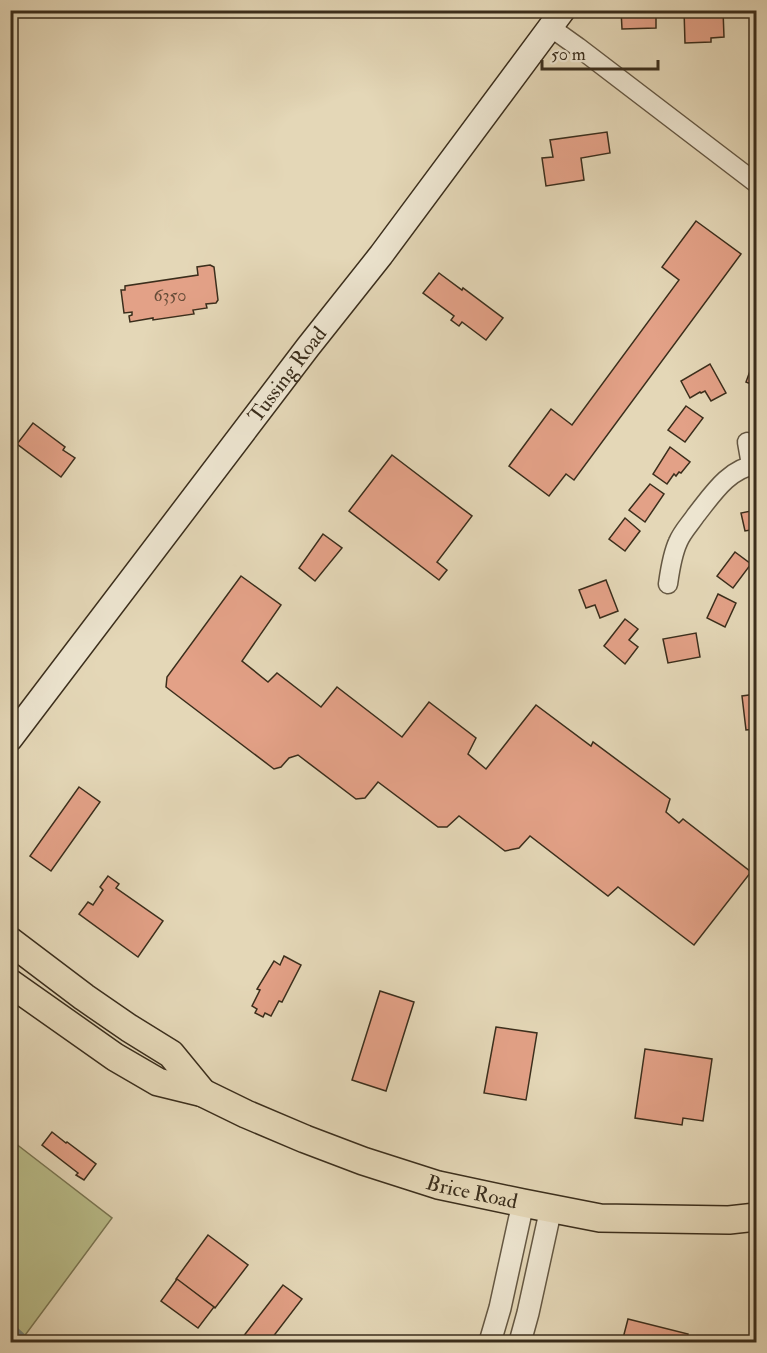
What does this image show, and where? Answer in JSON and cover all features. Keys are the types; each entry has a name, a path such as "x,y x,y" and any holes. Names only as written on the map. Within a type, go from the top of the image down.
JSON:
{"main road":[{"name":"Tussing Road","path":"10,739 381,255 557,19"},
{"name":"Brice Road","path":"10,941 84,997 171,1054 204,1093"},
{"name":"Brice Road","path":"10,983 115,1057 158,1082 204,1093 246,1114 363,1161 438,1185 600,1218 729,1220 756,1217"}],"street":[{"path":"557,19 622,80 756,183"},
{"path":"668,584 673,554 687,527 725,480 737,471 754,465 747,442"},
{"path":"490,1342 500,1308 523,1203"},
{"path":"520,1342 551,1208"}],"green space":[{"path":"11,1140 112,1218 20,1342 10,1342"}],"building":[{"path":"621,10 656,10 656,28 622,29"},
{"path":"684,10 723,10 724,37 711,38 711,42 685,43"},
{"path":"607,132 610,153 581,158 584,180 546,186 542,158 553,157 550,140"},
{"path":"696,221 741,254 574,480 566,474 549,496 509,466 551,409 572,425 679,280 662,267"},
{"path":"210,265 214,267 218,300 216,303 206,304 207,308 193,310 194,314 153,320 153,318 130,322 129,316 132,312 124,313 121,290 125,290 125,286 198,275 197,267"},
{"path":"439,273 503,318 486,340 462,322 459,326 451,320 454,316 423,293"},
{"path":"753,363 756,364 756,386 746,382"},
{"path":"710,364 726,393 711,401 705,391 690,398 681,381"},
{"path":"686,406 703,418 685,442 668,430"},
{"path":"33,423 65,447 63,450 75,458 61,477 17,444"},
{"path":"670,447 690,462 681,473 679,472 676,476 674,474 667,484 653,474"},
{"path":"392,455 472,516 437,562 447,570 439,580 349,511"},
{"path":"650,484 664,494 645,522 629,510"},
{"path":"756,510 756,529 745,531 741,513"},
{"path":"625,518 640,531 625,551 609,539"},
{"path":"323,534 342,548 315,581 299,568"},
{"path":"735,552 751,564 733,588 717,576"},
{"path":"241,576 281,605 242,661 268,682 277,673 321,707 337,687 402,737 429,702 476,738 468,754 486,769 536,705 591,746 593,742 670,799 666,812 679,823 683,819 751,872 694,945 618,887 608,896 530,836 519,848 505,851 459,816 447,827 438,827 378,782 365,798 356,799 298,755 289,758 281,767 274,769 166,687 167,677"},
{"path":"606,580 618,611 600,618 595,605 586,608 579,590"},
{"path":"718,594 736,603 725,627 707,618"},
{"path":"625,619 638,629 629,640 638,647 625,664 604,646"},
{"path":"696,633 700,657 668,663 663,639"},
{"path":"756,694 756,729 746,730 742,696"},
{"path":"79,787 100,802 51,871 30,856"},
{"path":"108,876 119,884 116,888 163,921 138,957 79,914 88,902 93,905 103,890 100,887"},
{"path":"284,956 301,965 282,1002 279,1001 271,1016 265,1013 263,1017 255,1013 257,1009 252,1006 260,990 257,989 274,961 280,965"},
{"path":"380,991 414,1002 386,1091 352,1080"},
{"path":"496,1027 537,1033 526,1100 484,1093"},
{"path":"645,1049 712,1059 703,1121 683,1118 682,1125 635,1118"},
{"path":"52,1132 96,1164 84,1180 42,1145"},
{"path":"208,1235 248,1265 215,1308 176,1279"},
{"path":"177,1279 214,1307 198,1328 161,1301"},
{"path":"283,1285 302,1299 269,1342 239,1342"},
{"path":"628,1319 688,1334 686,1342 622,1342"}],"waterway":[{"path":"10,1324 30,1342"}]}
